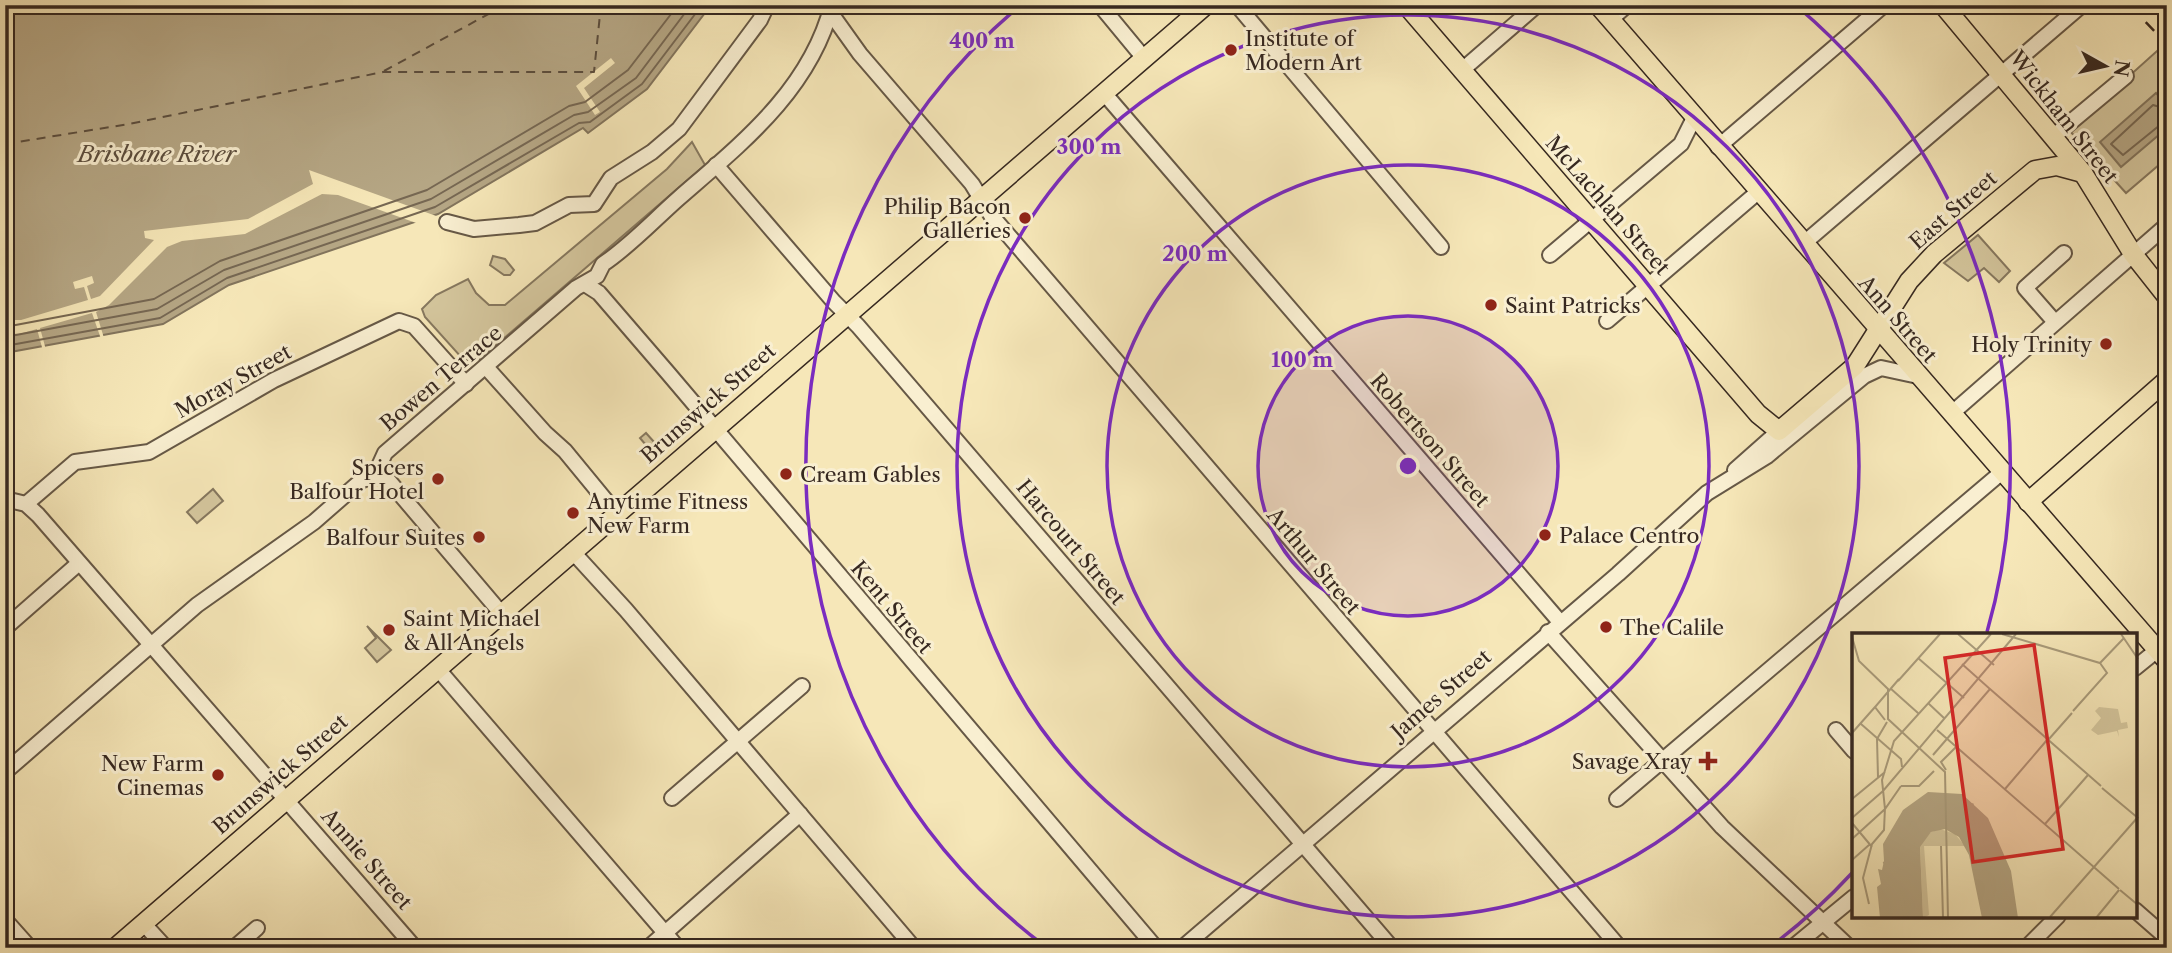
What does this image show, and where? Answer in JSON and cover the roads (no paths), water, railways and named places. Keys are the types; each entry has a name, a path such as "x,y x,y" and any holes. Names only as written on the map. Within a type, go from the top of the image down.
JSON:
{"main road":[{"name":"Brunswick Street","path":"115,948 1206,5"},
{"name":"McLachlan Street","path":"1406,5 1591,219 1769,437"},
{"name":"Ann Street","path":"1598,5 1802,244 2162,656"},
{"name":"Wickham Street","path":"1943,5 2083,173 2133,254 2167,296"},
{"name":"East Street","path":"1879,331 1919,268 2032,172 2052,166 2083,173"},
{"name":"James Street","path":"1769,437 1855,366 1879,331"},
{"path":"2028,502 2167,380"}],"street":[{"path":"447,222 474,229 519,225 535,223 569,205 594,204 611,178 652,152 679,129 760,20 767,5"},
{"path":"1100,5 1143,57"},
{"path":"1237,5 1441,247"},
{"path":"1461,71 1536,5"},
{"path":"1610,20 1627,5"},
{"path":"1718,147 1884,5"},
{"path":"1802,244 2082,5"},
{"name":"Bowen Terrace","path":"5,772 216,590 314,522 362,480 375,475 383,454 591,280 601,265 765,121 790,92 823,33 831,9"},
{"name":"Arthur Street","path":"831,9 843,26 845,36 1017,245 1619,948"},
{"path":"823,33 845,36"},
{"path":"2054,136 2126,76"},
{"name":"Robertson Street","path":"1104,93 1560,622"},
{"path":"1550,255 1681,144 1694,118"},
{"name":"Harcourt Street","path":"716,166 1392,948"},
{"path":"1607,321 1758,192"},
{"path":"1951,414 2054,321 2167,225"},
{"path":"2054,321 2025,288 2064,253"},
{"name":"Kent Street","path":"591,280 599,293 1156,948"},
{"name":"Moray Street","path":"26,504 75,463 149,452 275,380 399,321 414,326 466,384"},
{"path":"486,367 545,433 565,450 570,460 616,513"},
{"name":"James Street","path":"1181,948 1730,476 1769,437 1875,370 1886,369 1918,376"},
{"path":"1617,799 2002,472"},
{"path":"375,475 389,481 501,613"},
{"path":"5,499 26,504"},
{"name":"Annie Street","path":"26,504 415,948"},
{"path":"572,551 914,948"},
{"path":"5,628 79,563"},
{"path":"1548,632 1721,827 1850,948"},
{"path":"2137,667 2162,656"},
{"path":"437,668 678,948"},
{"path":"672,798 802,686"},
{"path":"1836,730 1852,750"},
{"path":"648,948 800,814"},
{"path":"1792,948 1852,898"},
{"path":"2137,913 2167,939"},
{"path":"2026,948 2056,918"},
{"path":"5,920 30,948"},
{"path":"143,923 166,948"},
{"path":"234,948 257,928"}],"water":[{"name":"Brisbane River","path":"5,5 711,5 647,89 588,133 583,128 438,214 229,285 163,324 5,353"},
{"path":"2156,93 2167,105 2167,128 2121,167 2100,142"}],"railway":[{"path":"2129,5 2167,44"},
{"path":"2148,5 2167,25"}],"place":[{"name":"Institute of Modern Art","path":"1231,50"},
{"name":"Philip Bacon Galleries","path":"1025,218"},
{"name":"Saint Patricks","path":"1491,305"},
{"name":"Holy Trinity","path":"2106,344"},
{"name":"Cream Gables","path":"786,474"},
{"name":"Spicers Balfour Hotel","path":"438,479"},
{"name":"Anytime Fitness New Farm","path":"573,513"},
{"name":"Palace Centro","path":"1545,535"},
{"name":"Balfour Suites","path":"479,537"},
{"name":"The Calile","path":"1606,627"},
{"name":"Saint Michael & All Angels","path":"389,630"},
{"name":"Savage Xray","path":"1708,761"},
{"name":"New Farm Cinemas","path":"218,775"}]}
